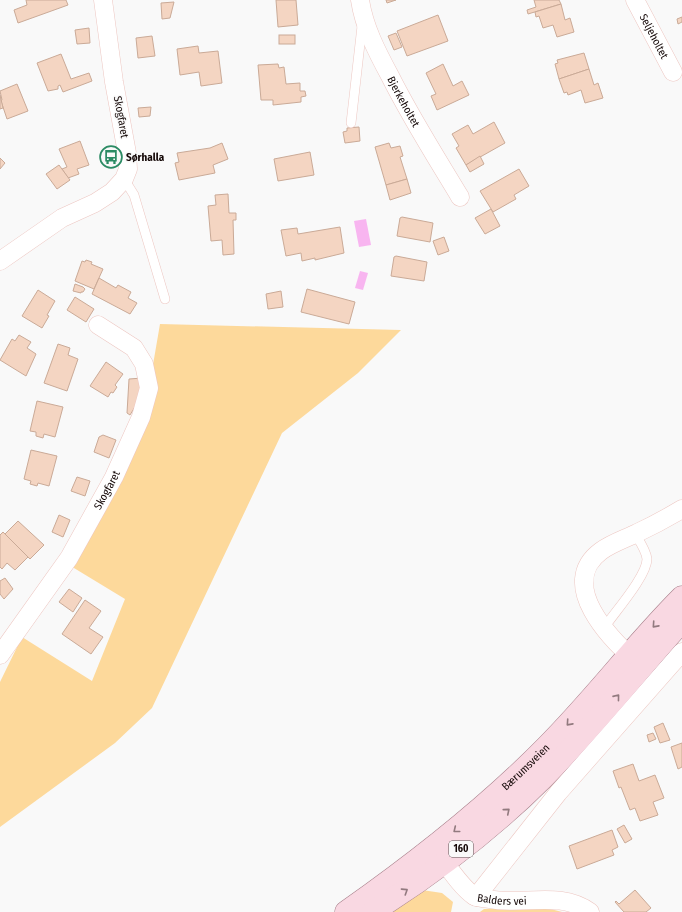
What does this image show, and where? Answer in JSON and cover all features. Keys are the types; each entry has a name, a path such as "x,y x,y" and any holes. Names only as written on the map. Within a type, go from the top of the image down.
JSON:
{"main road":[{"name":"Bærumsveien","path":"346,912 440,855 511,808 543,778 614,702 635,661 682,597"},
{"name":"Bærumsveien","path":"635,661 682,621"},
{"name":"Bærumsveien","path":"372,912 414,886 440,855"}],"street":[{"name":"Skogfaret","path":"103,0 114,82 127,153 128,168 124,179"},
{"name":"Bjerkeholtet","path":"360,0 363,19 405,106 460,198"},
{"name":"Seljeholtet","path":"635,0 673,72"},
{"path":"0,261 62,218 95,203 112,192 124,179"},
{"name":"Skogfaret","path":"0,655 69,558 114,477 141,417 149,388 144,364 134,348 98,325"},
{"path":"635,661 611,639 588,604 584,580 587,570 592,559 600,551 614,542 635,534 682,508"},
{"path":"476,897 558,793 682,652"},
{"name":"Balders vei","path":"440,855 463,886 476,897 505,901 561,900 583,907 590,912"}],"lane":[{"path":"351,123 363,19"},
{"path":"124,179 134,194 165,299"},
{"path":"604,628 640,579 645,569 647,560 645,551 635,534"}],"shaded area":[{"path":"366,219 371,245 359,247 354,221"},
{"path":"360,271 368,273 363,290 355,288"},
{"path":"160,324 401,330 358,373 282,433 152,708 115,743 0,827 0,682 22,637 92,681 125,599 69,565 149,388"},
{"path":"422,890 442,893 453,902 451,912 382,912"},
{"path":"547,908 562,912 480,912 484,909"}],"building":[{"path":"26,0 66,0 68,5 18,23 14,10 27,5"},
{"path":"276,0 296,0 298,25 278,27"},
{"path":"386,0 396,0 387,3"},
{"path":"534,0 559,0 561,4 528,14 527,10 536,7"},
{"path":"174,2 170,18 162,19 161,3"},
{"path":"561,4 565,20 570,18 574,32 557,37 553,25 543,28 539,16 536,17 535,12"},
{"path":"438,15 448,41 407,56 397,31"},
{"path":"682,17 682,22 678,24 677,19"},
{"path":"89,28 90,43 77,44 75,30"},
{"path":"396,33 402,47 394,50 388,36"},
{"path":"279,35 295,35 295,44 279,44"},
{"path":"152,36 155,56 138,58 136,38"},
{"path":"198,46 199,53 218,51 222,83 201,86 199,72 180,75 177,49"},
{"path":"584,53 589,69 559,79 555,64 558,63 557,60"},
{"path":"61,54 71,79 89,73 92,81 63,92 60,85 58,86 58,89 48,91 37,63"},
{"path":"278,64 279,68 284,67 286,84 300,83 300,91 305,91 306,96 301,97 301,102 273,105 273,100 261,100 258,65"},
{"path":"443,64 453,86 462,81 469,95 437,110 431,96 436,94 426,73"},
{"path":"589,69 594,85 598,83 603,98 585,103 581,90 568,95 567,92 564,93 559,79"},
{"path":"17,84 28,111 7,119 1,101 0,91"},
{"path":"0,95 3,108 0,109"},
{"path":"151,107 150,116 139,117 138,108"},
{"path":"494,122 505,143 466,165 456,148 459,146 452,134 468,125 473,134"},
{"path":"359,127 360,141 345,143 343,132 347,131 347,128"},
{"path":"80,141 89,165 77,169 79,174 68,178 62,169 67,167 59,149"},
{"path":"222,143 228,159 213,165 215,173 179,180 175,163 179,162 177,153 210,148"},
{"path":"389,143 391,148 400,146 403,156 400,157 407,179 386,185 375,147"},
{"path":"310,152 314,175 278,181 274,159"},
{"path":"480,156 484,164 470,172 466,165"},
{"path":"0,158 5,163 0,169"},
{"path":"59,165 70,180 57,189 46,174"},
{"path":"519,169 529,186 514,195 516,199 493,212 480,191"},
{"path":"407,179 411,193 390,200 386,185"},
{"path":"228,194 229,213 236,213 236,220 233,220 234,254 223,255 222,240 211,241 208,206 216,205 215,195"},
{"path":"491,209 500,226 485,234 475,218"},
{"path":"402,217 433,223 430,242 397,236 400,218"},
{"path":"340,227 344,253 315,260 315,258 302,261 301,253 286,256 281,230 297,228 298,234"},
{"path":"444,237 449,251 438,255 433,241"},
{"path":"396,256 427,262 424,281 391,276 394,257"},
{"path":"86,260 103,269 94,289 75,281 82,261 85,262"},
{"path":"99,278 116,288 118,285 131,292 128,298 137,303 130,314 92,294"},
{"path":"75,284 85,289 83,292 73,291"},
{"path":"307,289 355,302 349,324 301,312"},
{"path":"38,290 55,301 42,328 22,316"},
{"path":"281,291 283,307 268,309 266,294"},
{"path":"75,297 94,309 86,322 67,310"},
{"path":"19,335 31,342 27,348 36,354 26,376 0,360 12,339 15,341"},
{"path":"58,344 70,348 68,355 78,359 67,391 44,383"},
{"path":"106,362 123,374 115,385 117,387 108,397 90,386"},
{"path":"142,378 141,397 130,415 127,413 129,379"},
{"path":"37,401 63,407 55,437 44,434 43,438 36,436 36,432 30,431"},
{"path":"103,435 116,440 109,458 94,452 99,437"},
{"path":"31,450 57,456 49,486 38,483 37,486 30,484 31,481 24,479"},
{"path":"77,477 90,481 85,496 71,491"},
{"path":"59,515 70,520 63,537 52,532"},
{"path":"18,521 44,545 30,559 5,534"},
{"path":"3,532 28,557 15,570 7,563 2,569 0,567 0,535"},
{"path":"5,578 13,589 4,599 0,594 0,581"},
{"path":"69,589 82,598 73,612 59,602"},
{"path":"85,600 101,611 89,628 103,637 91,654 62,634"},
{"path":"663,723 670,740 660,743 654,727"},
{"path":"653,733 656,739 649,742 647,735"},
{"path":"682,743 682,767 678,769 671,747"},
{"path":"633,764 639,781 655,775 664,798 653,802 658,815 640,821 635,808 630,810 621,787 619,788 613,771"},
{"path":"624,825 632,839 625,843 617,829"},
{"path":"612,830 618,847 612,850 614,855 577,869 569,846"},
{"path":"635,890 651,908 646,912 624,912 615,902 616,901 619,904"}],"place":[{"name":"Sørhalla","path":"111,157"}]}
